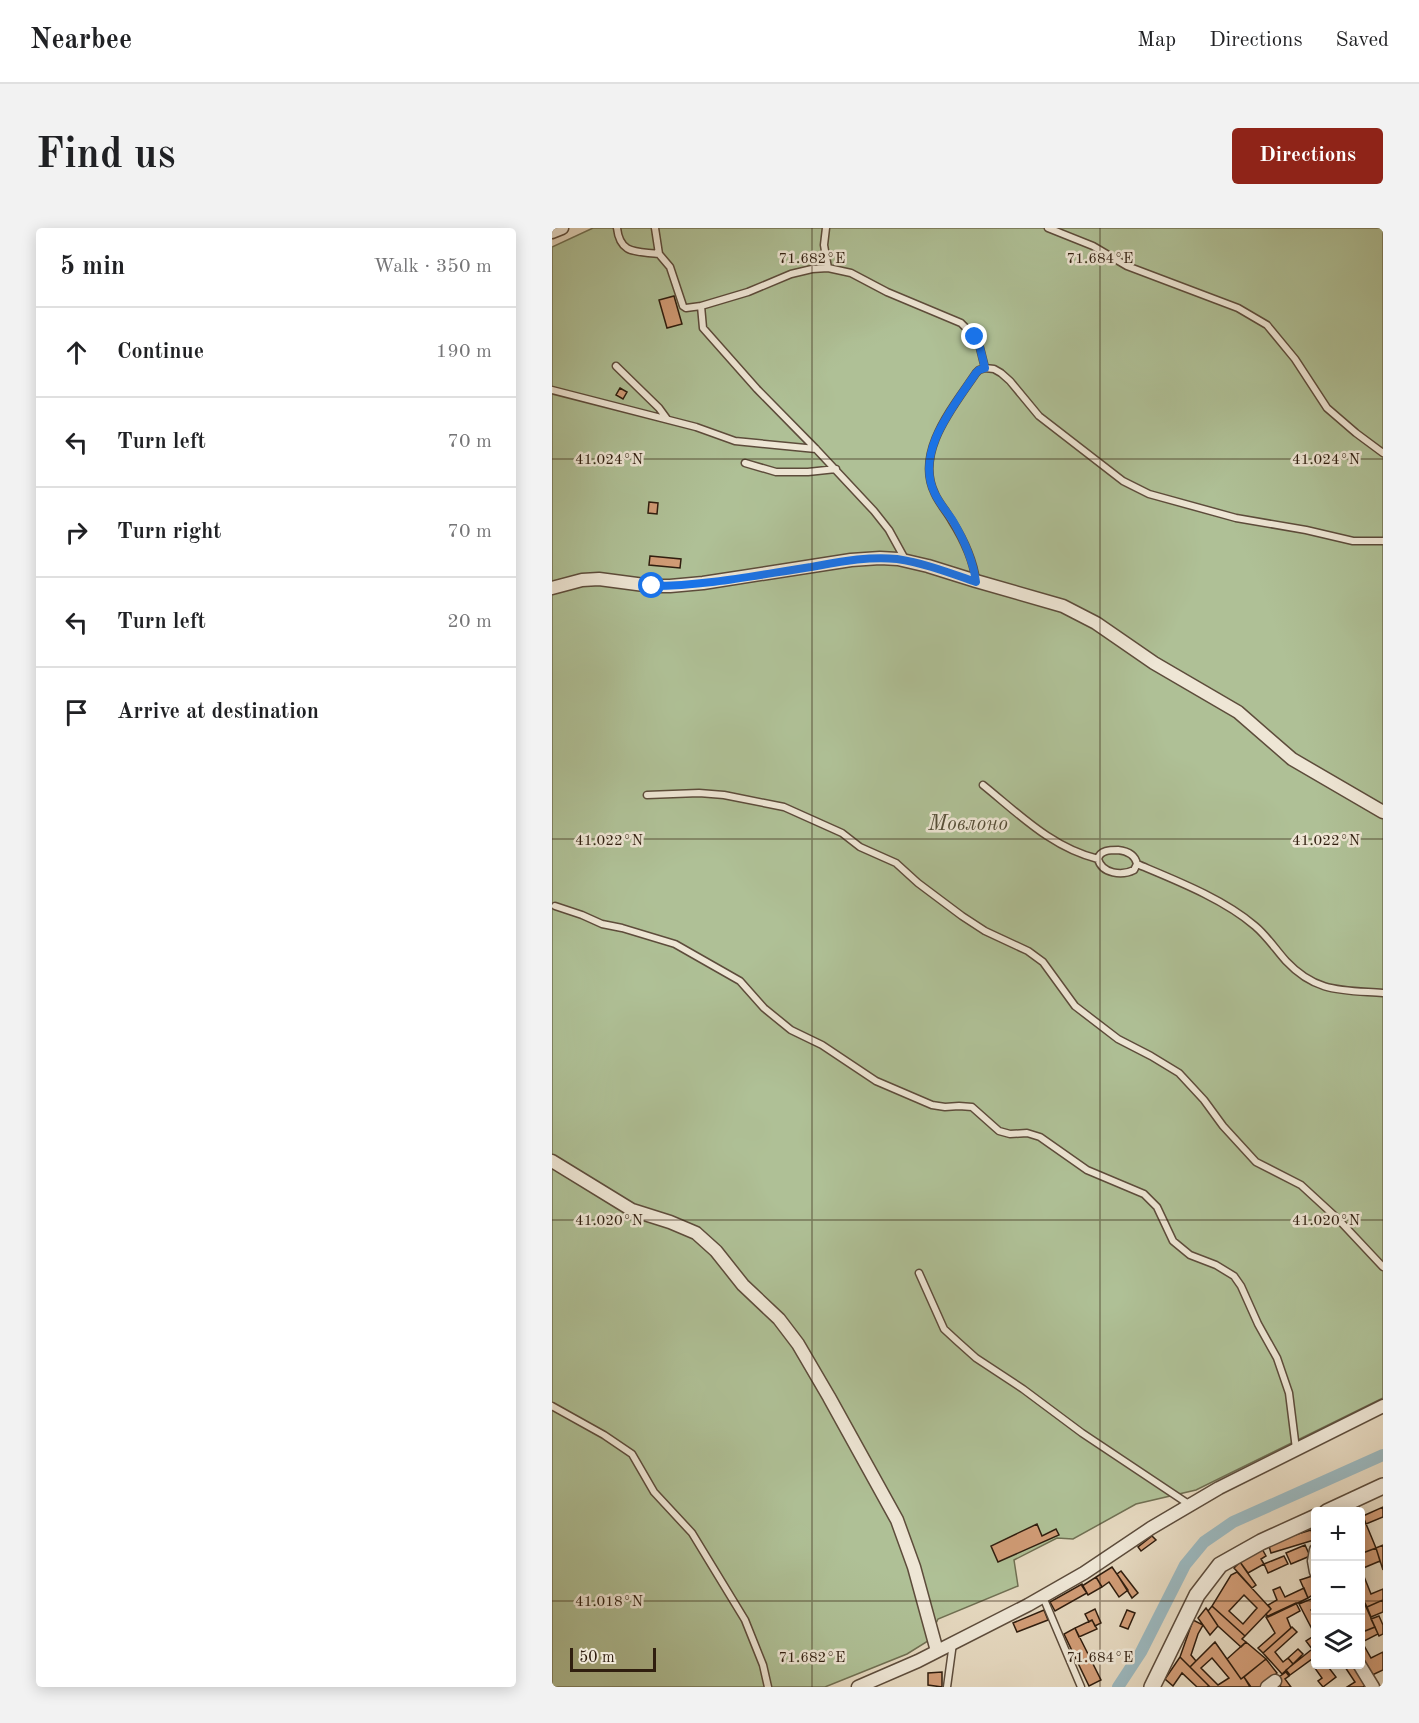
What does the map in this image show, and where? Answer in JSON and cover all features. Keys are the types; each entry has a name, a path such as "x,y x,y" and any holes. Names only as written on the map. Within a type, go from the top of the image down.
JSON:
{"street":[{"path":"552,232 562,228"},
{"path":"552,588 582,580 599,579 670,586 851,560 880,558 928,566 1063,606 1096,623 1154,663 1238,712 1292,759 1383,812"},
{"path":"552,1161 632,1210 696,1233 716,1251 743,1285 779,1319 798,1344 897,1520 914,1568 937,1651"},
{"path":"858,1687 937,1651 1043,1597 1084,1573 1151,1527 1219,1488 1383,1407"},
{"path":"1338,1507 1383,1486"},
{"path":"1366,1494 1383,1496"},
{"path":"1152,1687 1197,1595 1220,1565 1261,1542 1311,1519"},
{"path":"1362,1669 1374,1687 1383,1683"}],"lane":[{"path":"617,228 619,242 624,247 659,254"},
{"path":"655,228 659,254 670,267 683,306 687,308 748,292 791,274 828,268 851,273 961,324 975,337 985,368"},
{"path":"827,228 824,244 828,268"},
{"path":"1047,228 1093,246 1127,266 1238,308 1266,325 1295,359 1327,408 1356,434 1383,453"},
{"path":"701,306 703,328 757,389 836,469 884,524 906,561"},
{"path":"616,366 659,408 667,419"},
{"path":"976,582 974,566 968,551 954,523 934,493 928,465 942,424 976,373 985,368 1001,373 1039,416 1087,454 1123,481 1149,494 1236,518 1353,541 1383,541"},
{"path":"552,390 696,427 735,441 816,449"},
{"path":"745,463 776,471 808,472 836,469"},
{"path":"983,785 1039,831 1071,851 1098,859"},
{"path":"647,795 699,793 724,795 784,807 842,833 860,847 896,863 918,883 962,916 985,931 1028,951 1043,962 1075,1006 1118,1039 1179,1073 1256,1162 1306,1189 1338,1219 1383,1268"},
{"path":"1137,864 1131,872 1118,873 1107,871 1098,859 1101,853 1108,850 1123,851 1134,857 1137,864 1192,887 1255,926 1301,976 1321,987 1383,993"},
{"path":"555,906 602,924 675,944 740,981 764,1008 791,1030 822,1045 876,1081 932,1105 972,1107 999,1131 1010,1134 1027,1132 1040,1137 1087,1170 1144,1194 1157,1207 1173,1241 1190,1255 1216,1265 1234,1276 1241,1286 1277,1358 1289,1393 1296,1449"},
{"path":"919,1273 944,1329 976,1358 1023,1389 1082,1433 1190,1505"},
{"path":"552,1406 604,1435 632,1454 654,1492 692,1533 745,1620 763,1665 768,1687"},
{"path":"1043,1597 1081,1687"},
{"path":"947,1687 954,1642"}],"green space":[{"name":"Мовлоно","path":"593,228 1383,228 1383,1398 1196,1490 1136,1504 1073,1539 1057,1538 1014,1560 1018,1586 938,1619 928,1641 907,1654 825,1687 552,1687 552,247"}],"building":[{"path":"674,296 682,324 667,328 659,300"},
{"path":"620,388 627,392 623,399 616,395"},
{"path":"649,502 658,503 657,514 648,513"},
{"path":"650,556 681,559 680,568 649,565"},
{"path":"1383,1507 1383,1517 1366,1524 1365,1515"},
{"path":"1365,1521 1376,1548 1365,1552"},
{"path":"1037,1524 1042,1536 1056,1529 1059,1535 998,1562 991,1546"},
{"path":"1311,1530 1311,1541 1271,1553 1268,1543"},
{"path":"1152,1536 1156,1540 1141,1551 1138,1547"},
{"path":"1305,1545 1310,1556 1291,1564 1286,1553"},
{"path":"1383,1545 1383,1570 1376,1548"},
{"path":"1261,1547 1266,1556 1261,1559 1264,1564 1248,1573 1240,1562"},
{"path":"1376,1548 1380,1561 1365,1567 1365,1552"},
{"path":"1284,1556 1288,1564 1268,1573 1264,1564"},
{"path":"1240,1562 1256,1585 1252,1588 1234,1568"},
{"path":"1112,1567 1128,1590 1119,1597 1109,1582 1102,1587 1096,1577"},
{"path":"1121,1571 1138,1593 1132,1598 1117,1574"},
{"path":"1237,1572 1271,1609 1245,1636 1212,1606 1231,1575","holes":["1244,1595 1257,1608 1243,1624 1229,1611"]},
{"path":"1311,1576 1311,1596 1308,1598 1300,1580"},
{"path":"1096,1577 1102,1587 1088,1595 1082,1586"},
{"path":"1365,1579 1371,1594 1383,1589 1383,1600 1367,1607"},
{"path":"1082,1584 1087,1593 1055,1611 1050,1602"},
{"path":"1280,1587 1285,1597 1304,1588 1308,1598 1268,1617 1266,1614 1271,1609 1268,1605 1277,1600 1273,1590"},
{"path":"1311,1599 1311,1627 1299,1604"},
{"path":"1383,1600 1383,1612 1371,1617 1367,1607"},
{"path":"1296,1603 1300,1611 1287,1618 1291,1628 1263,1653 1258,1648 1275,1633 1266,1617"},
{"path":"1365,1605 1375,1627 1365,1631"},
{"path":"1212,1606 1245,1636 1242,1639 1246,1642 1241,1647 1218,1626 1208,1611"},
{"path":"1206,1608 1218,1626 1210,1635 1198,1618"},
{"path":"1095,1609 1101,1623 1095,1626 1092,1620 1089,1622 1085,1614"},
{"path":"1044,1610 1048,1620 1017,1632 1013,1623"},
{"path":"1127,1610 1135,1613 1128,1629 1120,1626"},
{"path":"1379,1616 1383,1625 1383,1634 1379,1636 1371,1619"},
{"path":"1092,1620 1097,1629 1079,1637 1075,1628"},
{"path":"1193,1620 1203,1625 1191,1655 1196,1661 1190,1667 1180,1657"},
{"path":"1292,1627 1297,1632 1275,1652 1283,1662 1288,1658 1293,1664 1282,1674 1263,1653"},
{"path":"1375,1627 1378,1634 1365,1640 1365,1631"},
{"path":"1075,1628 1101,1680 1089,1686 1064,1634"},
{"path":"1311,1638 1311,1648 1306,1641"},
{"path":"1215,1642 1241,1679 1244,1677 1251,1687 1210,1687 1190,1667","holes":["1212,1658 1229,1678 1218,1685 1201,1668"]},
{"path":"1246,1642 1266,1659 1241,1679 1227,1659"},
{"path":"1365,1647 1371,1658 1383,1652 1383,1670 1368,1677 1363,1669 1365,1669"},
{"path":"1298,1649 1303,1654 1293,1664 1288,1658"},
{"path":"1311,1650 1311,1660 1290,1675 1286,1670"},
{"path":"1180,1657 1209,1686 1197,1687 1182,1673 1173,1686 1165,1679"},
{"path":"1266,1659 1277,1673 1264,1687 1250,1687 1244,1677"},
{"path":"1316,1669 1330,1669 1336,1677 1323,1687 1318,1681 1322,1678"},
{"path":"1346,1669 1360,1669 1368,1684 1363,1687 1347,1687 1355,1682"},
{"path":"942,1672 942,1687 928,1685 928,1673"},
{"path":"1286,1672 1289,1676 1285,1679 1291,1687 1281,1687 1276,1679"}],"waterway":[{"path":"1118,1687 1141,1652 1185,1565 1204,1542 1233,1522 1383,1455"}],"route":[{"path":"652,586 703,583 851,560 880,558 898,559 928,566 976,582 974,566 968,551 954,523 934,493 928,465 942,424 976,373 985,368 975,337"}]}
